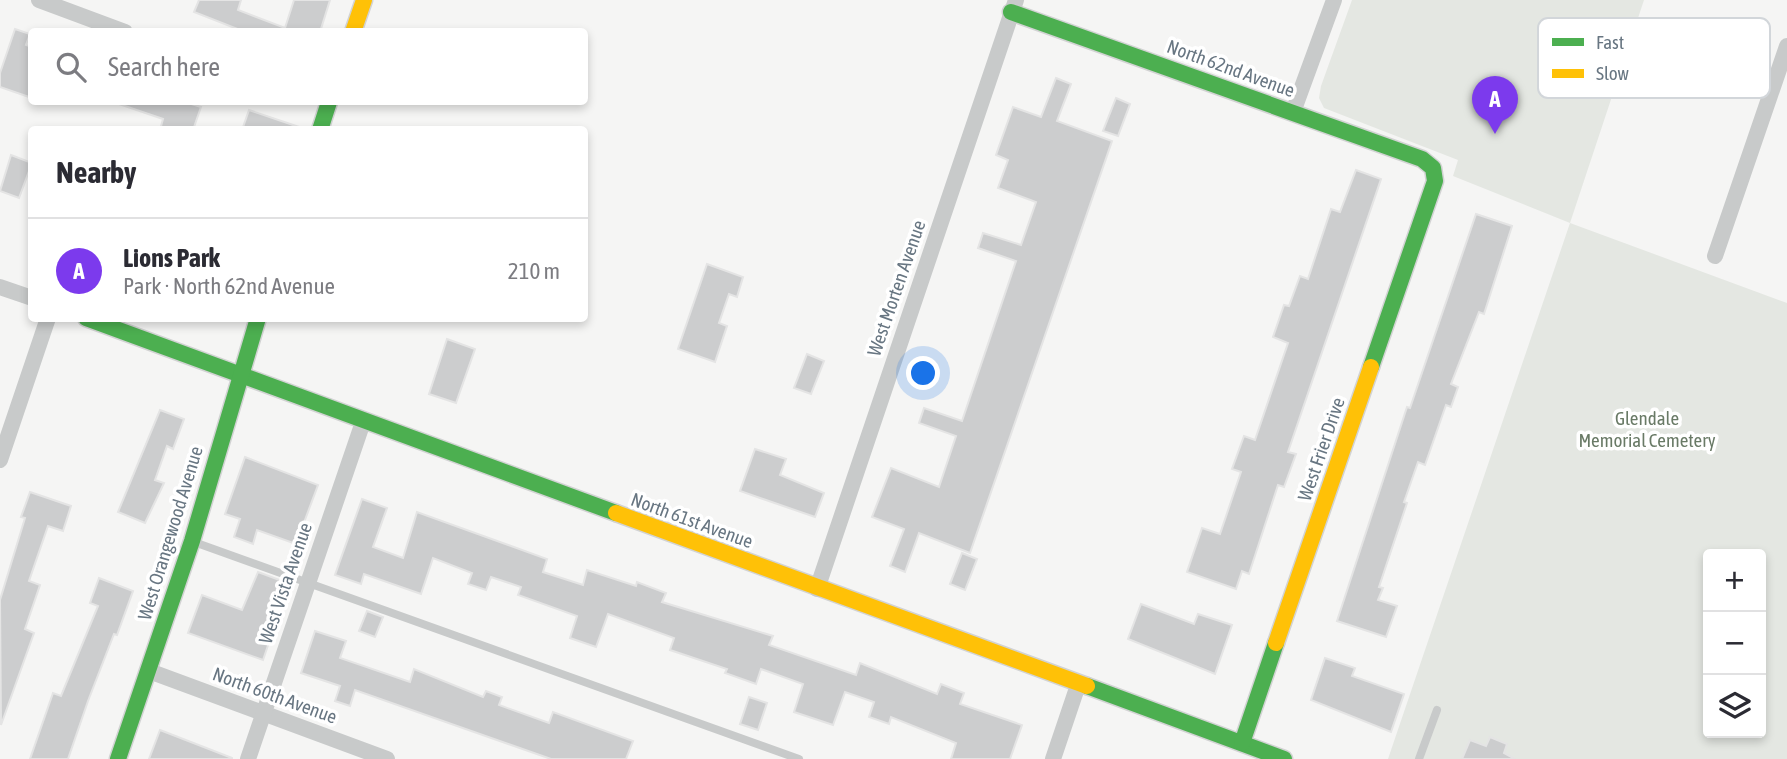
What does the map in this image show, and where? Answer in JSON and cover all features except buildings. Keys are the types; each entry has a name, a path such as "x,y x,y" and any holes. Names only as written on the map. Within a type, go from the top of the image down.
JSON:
{"street":[{"path":"39,0 114,28"},
{"path":"355,28 365,0"},
{"path":"1293,112 1334,0"},
{"name":"North 62nd Avenue","path":"1014,6 1422,159 1433,168"},
{"name":"West Morten Avenue","path":"817,589 1014,6"},
{"path":"1770,96 1787,46"},
{"path":"1715,256 1769,98"},
{"path":"321,126 324,105"},
{"name":"West Frier Drive","path":"1242,743 1434,181 1433,168"},
{"path":"0,287 28,297"},
{"path":"0,460 47,322"},
{"name":"North 61st Avenue","path":"97,322 1284,759"},
{"name":"West Orangewood Avenue","path":"118,759 192,541 257,322"},
{"name":"West Vista Avenue","path":"248,759 363,422"},
{"name":"North 60th Avenue","path":"149,671 387,759"},
{"path":"1053,759 1078,685"}],"lane":[{"path":"192,541 799,759"},
{"path":"1419,759 1437,710"}],"green space":[{"path":"1352,0 1644,0 1638,18 1538,18 1538,98 1611,98 1570,223 1453,176 1458,160 1324,108 1319,98"},
{"name":"Glendale Memorial Cemetery","path":"1570,223 1787,303 1787,759 1388,759"}],"traffic: fast":[{"path":"1011,12 1422,159 1433,168 1435,181 1371,367"},
{"path":"321,126 328,105"},
{"path":"97,322 616,513"},
{"path":"118,759 192,541 257,322"},
{"path":"1242,743 1276,643"},
{"path":"1087,686 1284,759"}],"traffic: slow":[{"path":"354,28 364,0"},
{"path":"1276,643 1371,367"},
{"path":"616,513 1087,686"}],"place":[{"name":"Lions Park","path":"1495,134"}]}
